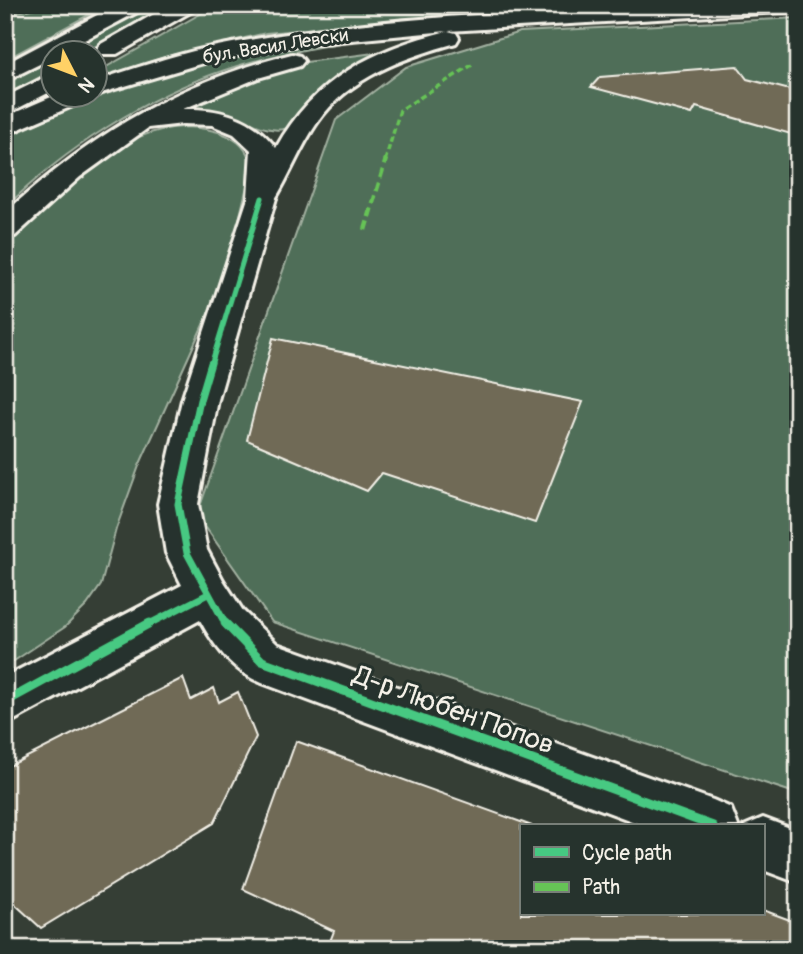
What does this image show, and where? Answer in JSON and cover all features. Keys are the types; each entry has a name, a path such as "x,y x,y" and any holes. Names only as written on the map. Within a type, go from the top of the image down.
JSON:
{"main road":[{"path":"5,74 133,5"},
{"path":"108,49 186,5"},
{"name":"бул. Васил Левски","path":"108,85 176,63 257,44 329,34 500,20 796,5"},
{"path":"262,198 311,113 325,97 359,73 440,40 555,17"},
{"path":"5,229 56,181 121,132 207,87 267,67 500,20"},
{"path":"5,108 38,88"},
{"path":"5,127 48,108"},
{"path":"121,132 161,119 187,116 238,125 249,131 264,150 262,198"},
{"name":"Д-р Любен Попов","path":"262,198 203,389 177,504 187,553 227,626 262,661 708,824"},
{"path":"5,702 132,632 208,594"},
{"path":"764,844 798,857"}],"green space":[{"path":"48,5 107,5 46,38 38,38 38,42 5,60 5,15"},
{"path":"149,5 169,5 108,39 89,38"},
{"path":"216,5 695,5 432,18 266,33 172,55 108,75 108,66"},
{"path":"798,18 798,794 272,622 197,515 336,120 406,67 520,32"},
{"path":"350,41 240,65 166,94 107,127 80,146 28,186 5,208 5,138 71,108 108,108 108,93 144,80 253,54"},
{"path":"383,53 318,94 296,115 288,128 264,128 225,114 180,109 291,64"},
{"path":"38,66 38,78 5,97 5,85"},
{"path":"183,127 205,129 227,136 244,149 249,158 251,169 230,258 216,296 139,466 116,529 101,585 87,605 65,627 5,667 5,247 63,188 107,153 131,140 157,131"}],"building":[{"path":"737,66 747,79 798,92 798,136 696,107 692,114 591,87 600,77"},
{"path":"273,338 583,402 535,523 382,473 367,491 247,440"},
{"path":"183,678 191,700 214,688 219,702 238,692 256,737 214,823 41,928 5,895 5,768"},
{"path":"296,741 526,824 520,824 520,916 764,916 764,910 798,923 798,949 327,949 334,931 243,889"}],"marked path":[{"path":"365,230 400,110 472,65"}],"cycle path":[{"path":"262,198 200,400 178,504 187,553 227,626 262,661 708,824"},
{"path":"5,702 132,632 208,594"}]}
